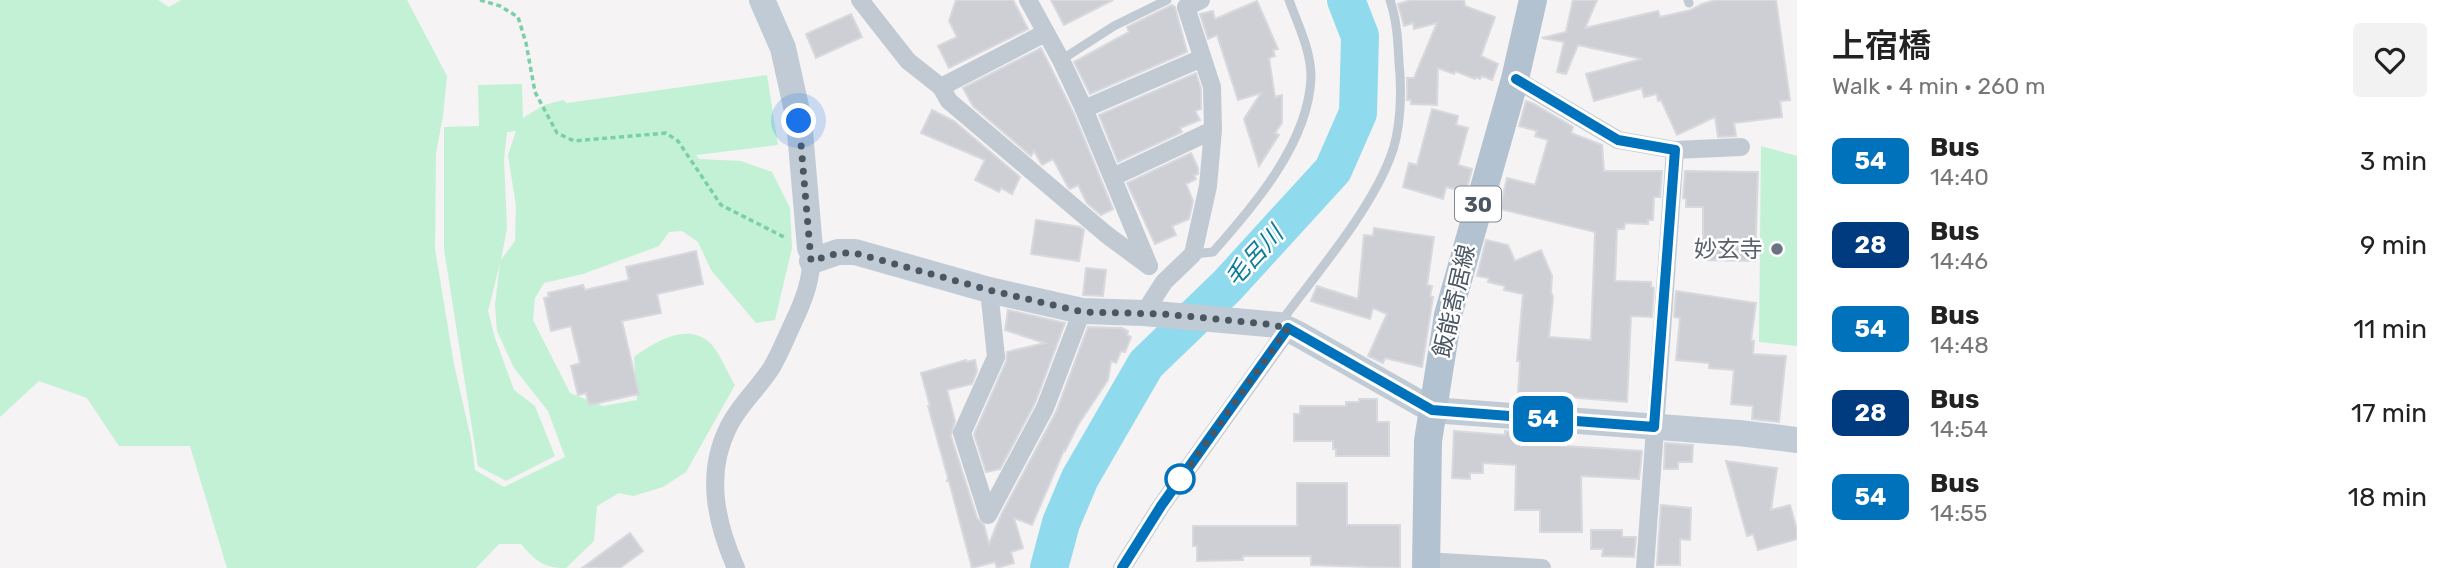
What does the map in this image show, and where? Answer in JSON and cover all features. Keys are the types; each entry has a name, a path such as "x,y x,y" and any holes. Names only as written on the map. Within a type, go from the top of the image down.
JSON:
{"main road":[{"name":"飯能寄居線","path":"1426,565 1428,441 1448,315 1516,79 1533,0"}],"street":[{"path":"736,568 726,546 716,506 714,472 728,428 772,366 806,297 811,254 799,121 783,48 762,0"},
{"path":"860,0 908,61 940,87 949,101 1107,235 1149,266 1164,282"},
{"path":"1028,0 1061,60 1084,110 1149,266"},
{"path":"1154,313 1164,282 1193,254 1208,186 1213,130 1212,87 1186,7 1201,0"},
{"path":"940,87 1045,33"},
{"path":"1084,110 1202,58"},
{"path":"1516,79 1618,140 1675,150 1741,147"},
{"path":"1113,177 1213,130"},
{"path":"1645,568 1675,150"},
{"path":"811,254 855,253 989,290 1083,312 1154,313 1278,326 1432,410 1797,440"},
{"path":"989,290 996,357 962,433 988,514 1045,408 1083,312"},
{"path":"1122,568 1278,326"},
{"path":"1426,565 1542,568"}],"lane":[{"path":"1061,60 1114,26 1167,0"},
{"path":"1193,254 1213,252 1240,222 1293,144 1304,114 1311,78 1307,47 1289,0"},
{"path":"1278,326 1358,216 1391,157 1399,114 1401,79 1396,17 1390,0"}],"path":[{"path":"480,0 500,6 518,17 535,92 557,133 574,141 666,133 678,141 721,205 811,254"}],"green space":[{"path":"0,0 158,0 169,7 181,0 407,0 447,76 436,153 435,249 475,470 504,487 565,457 548,411 514,368 497,331 495,305 500,263 488,311 495,338 514,390 535,406 555,456 506,481 478,466 444,249 444,127 479,126 478,85 522,84 523,118 544,105 563,100 567,103 767,75 778,145 696,155 699,159 741,161 772,172 790,208 792,248 775,320 756,323 711,270 698,242 682,231 669,232 659,246 583,274 544,283 535,298 533,320 570,393 603,406 637,400 634,357 660,341 680,334 700,336 709,342 735,385 686,472 663,487 633,496 619,493 597,506 594,541 566,568 551,567 540,562 521,544 499,544 476,568 227,568 190,446 119,446 87,398 39,381 0,417","holes":["516,131 508,155 516,206 515,241 501,260 507,228 504,158 507,132"]},
{"name":"妙玄寺","path":"1761,146 1797,156 1797,346 1759,342"}],"building":[{"path":"956,0 1013,0 1028,29 949,68 938,46 957,37 949,21"},
{"path":"1051,0 1113,0 1064,25"},
{"path":"1411,0 1464,0 1465,6 1495,17 1481,56 1498,64 1492,80 1482,76 1475,79 1438,68 1437,105 1411,104 1411,100 1407,100 1407,78 1414,78 1437,23 1414,29 1413,23 1404,26 1398,4"},
{"path":"1573,0 1597,0 1585,28 1658,11 1660,17 1691,10 1716,0 1776,0 1790,100 1780,101 1782,117 1734,123 1736,136 1718,137 1715,117 1677,135 1661,100 1658,101 1657,94 1644,97 1642,88 1594,101 1586,74 1642,59 1578,45 1566,74 1557,72 1564,42 1542,38 1566,32"},
{"path":"1257,1 1278,49 1273,50 1275,56 1269,58 1275,97 1282,95 1282,123 1275,133 1279,135 1259,166 1244,119 1261,93 1238,100 1217,35 1208,39 1200,14 1213,11 1215,19"},
{"path":"1172,5 1175,7 1187,52 1090,94 1074,62 1129,32 1127,27"},
{"path":"851,14 862,37 816,58 806,34"},
{"path":"1041,48 1074,114 1113,209 1101,215 1087,203 1078,185 1070,189 1068,187 1053,159 1042,165 1034,151 1031,156 973,106 963,88"},
{"path":"1196,73 1201,89 1201,109 1195,111 1200,120 1180,128 1182,132 1118,162 1099,115"},
{"path":"1526,101 1573,127 1571,133 1602,145 1604,171 1662,171 1660,197 1654,197 1653,220 1648,220 1648,224 1625,223 1624,229 1617,229 1615,281 1651,282 1651,287 1654,288 1652,317 1631,316 1627,402 1518,393 1520,361 1517,361 1523,294 1504,290 1505,286 1488,282 1489,278 1477,276 1486,240 1508,245 1515,261 1541,250 1552,276 1549,337 1591,340 1595,232 1500,209 1507,178 1535,185 1548,140 1535,136 1537,131 1519,126"},
{"path":"1432,109 1458,116 1456,125 1468,128 1458,165 1472,169 1466,192 1446,187 1443,199 1403,187 1409,163 1417,165"},
{"path":"932,110 954,121 1020,177 1012,194 1001,188 999,192 975,180 985,160 921,133"},
{"path":"1191,153 1198,174 1194,175 1196,179 1186,184 1193,201 1189,219 1172,226 1176,235 1155,244 1127,183"},
{"path":"1685,171 1758,172 1755,261 1703,260 1703,207 1686,207 1686,199 1683,198"},
{"path":"1036,220 1080,227 1084,230 1079,261 1031,254"},
{"path":"1374,228 1434,237 1427,285 1432,286 1430,296 1433,297 1422,367 1385,358 1383,363 1368,356 1387,314 1373,308 1370,319 1311,301 1317,286 1358,299 1364,235 1373,236"},
{"path":"696,251 703,284 657,294 661,313 622,321 639,394 589,405 586,393 578,395 571,366 580,363 571,326 551,331 544,298 549,297 548,293 583,285 585,290 629,280 626,267"},
{"path":"1086,268 1106,270 1103,296 1083,295"},
{"path":"1676,291 1756,303 1751,340 1754,341 1753,354 1786,356 1779,422 1752,419 1753,406 1731,404 1734,370 1709,368 1709,363 1676,360 1680,318 1674,317"},
{"path":"1008,310 1065,323 1035,403 1000,469 986,472 974,434 1006,362 1007,352 1045,343 1005,330"},
{"path":"1088,327 1122,328 1128,331 1127,335 1131,337 1125,352 1121,351 1116,363 1111,361 1108,380 1064,450 1032,525 1014,518 1023,548 1011,552 1014,563 997,568 995,562 972,568 947,481 921,373 966,360 975,360 977,371 972,384 947,390 955,421 951,436 977,518 984,525 989,544 1001,515 1056,412"},
{"path":"1359,399 1377,399 1377,422 1389,422 1389,456 1336,456 1333,441 1294,441 1294,414 1300,414 1300,406 1346,406 1346,402 1359,402"},
{"path":"1454,431 1505,435 1505,431 1536,434 1535,444 1642,451 1639,479 1581,476 1582,532 1540,532 1540,510 1515,510 1516,465 1483,463 1483,473 1470,473 1470,479 1452,478"},
{"path":"1665,443 1693,445 1692,462 1678,462 1678,469 1664,469"},
{"path":"1726,461 1777,468 1771,510 1790,505 1797,539 1758,550 1753,534 1747,536"},
{"path":"1297,483 1347,483 1347,525 1400,525 1400,568 1311,565 1311,556 1243,556 1243,560 1197,561 1197,546 1193,546 1193,526 1297,526"},
{"path":"1661,505 1691,508 1690,540 1680,539 1680,565 1657,565"},
{"path":"1591,530 1622,530 1622,537 1636,537 1634,557 1602,556 1603,549 1591,549"},
{"path":"630,533 643,551 620,568 582,568"}],"waterway":[{"name":"毛呂川","path":"1049,568 1061,523 1080,478 1146,364 1227,286 1333,170 1358,113 1360,36 1346,0"}],"bus line":[{"name":"54","path":"1122,568 1161,506 1288,328 1432,410 1654,427 1675,150 1618,140 1516,79"}],"place":[{"name":"妙玄寺","path":"1777,249"}],"route":[{"path":"799,121 811,261 838,253 855,253 989,290 1083,312 1164,314 1288,328 1177,484 1180,479"}]}
